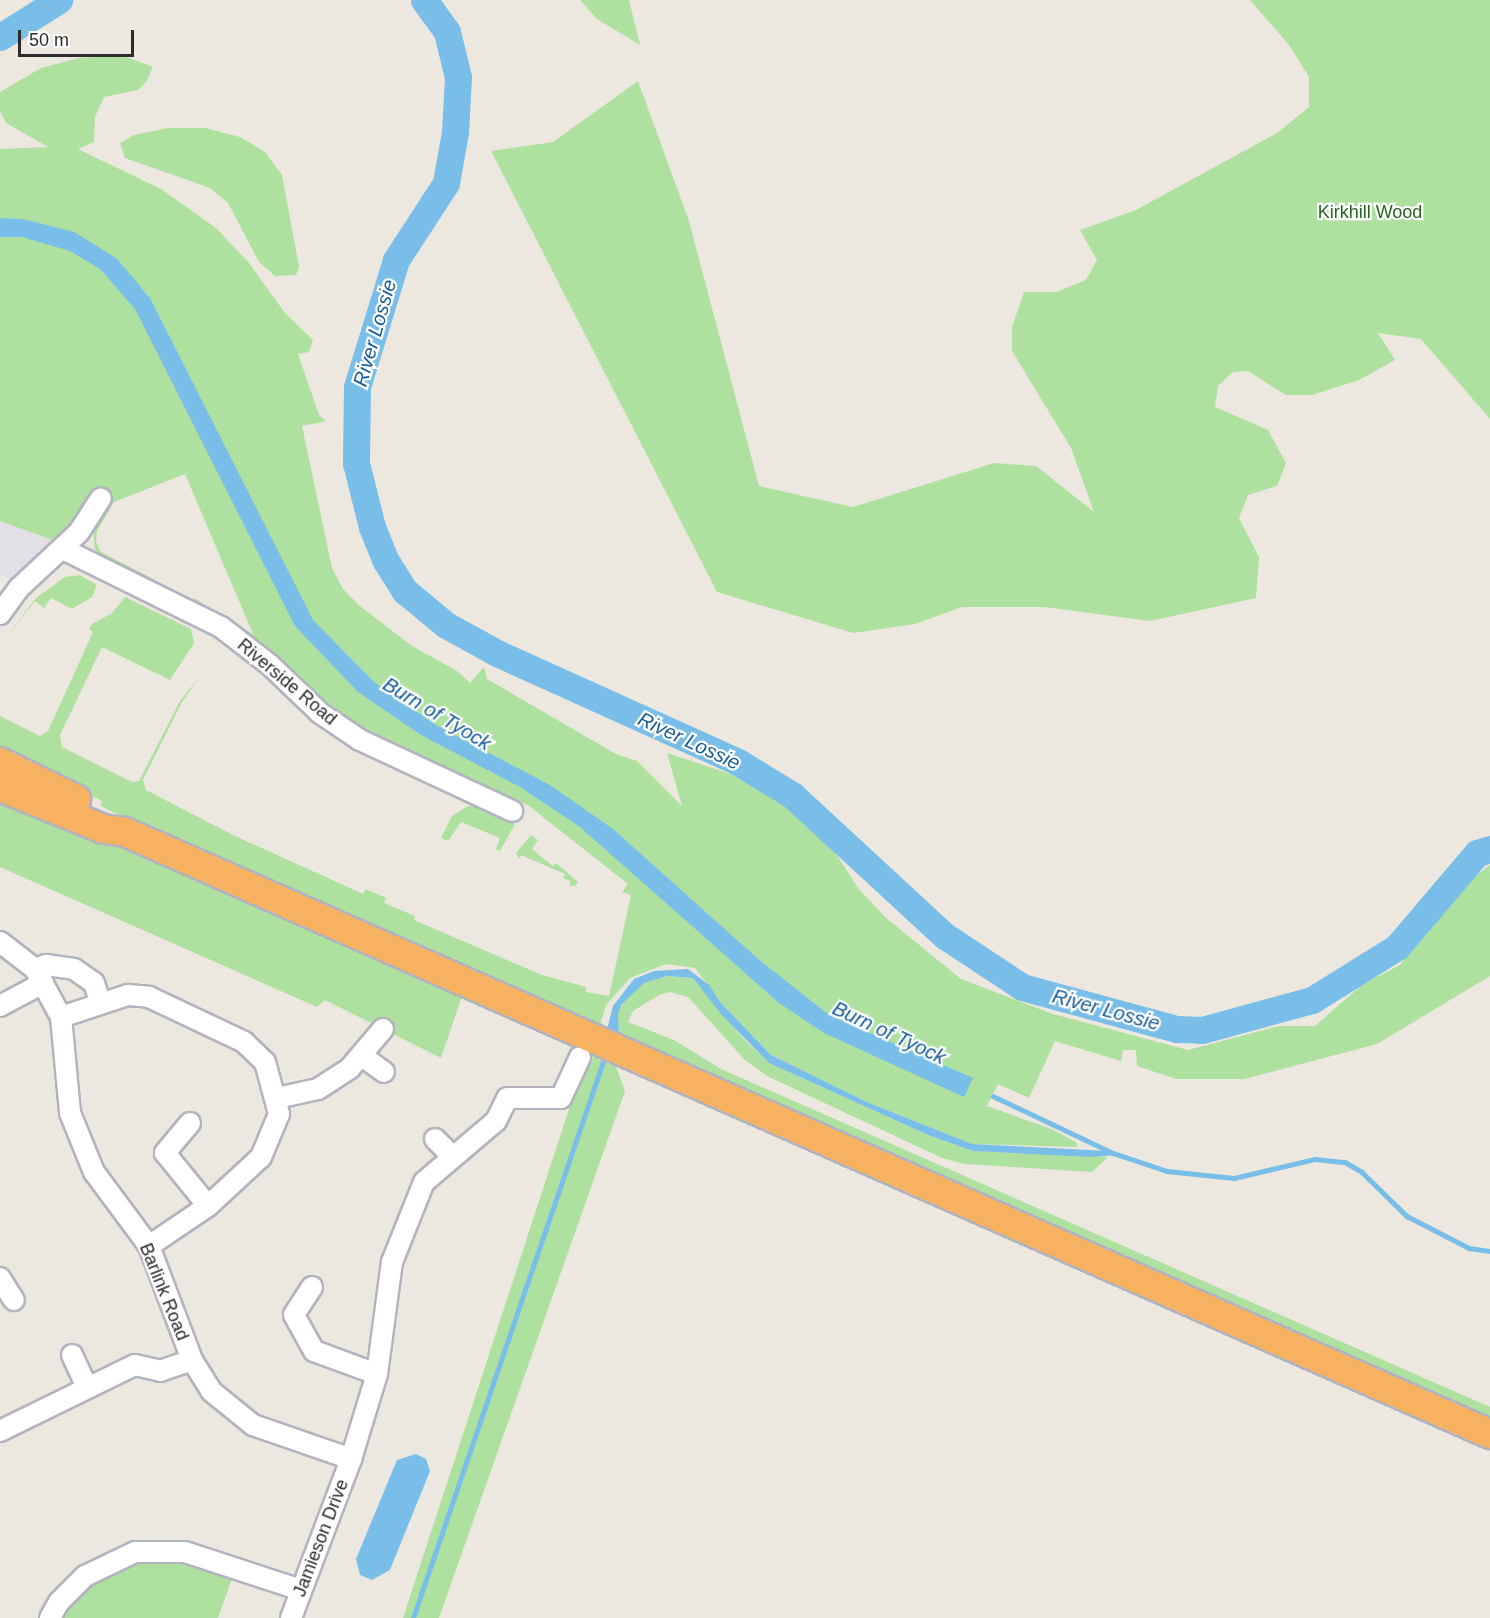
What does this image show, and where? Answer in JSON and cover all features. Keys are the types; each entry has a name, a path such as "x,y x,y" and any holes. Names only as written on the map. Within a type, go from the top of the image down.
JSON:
{"highway":[{"path":"0,762 103,812 125,832"},
{"path":"0,787 104,829 125,832 598,1050 1490,1434"}],"street":[{"path":"0,614 19,588 63,549 101,498"},
{"name":"Riverside Road","path":"63,549 221,627 270,665 320,713 360,740 512,812"},
{"name":"Barlink Road","path":"0,942 39,976 61,1017 70,1113 94,1172 149,1246 192,1360 211,1390 253,1425 351,1459"},
{"path":"0,1006 39,976 46,965 74,969 94,983 100,1002"},
{"path":"61,1017 128,994 149,997 244,1042 264,1062 277,1098 279,1114 261,1157 208,1206 149,1246"},
{"path":"277,1098 318,1089 362,1056 383,1029"},
{"name":"Jamieson Drive","path":"291,1618 351,1459 377,1374 392,1262 424,1182 496,1122 507,1098 561,1098 598,1050"},
{"path":"362,1056 384,1072"},
{"path":"190,1123 165,1153 208,1206"},
{"path":"435,1139 453,1156"},
{"path":"0,1278 14,1300"},
{"path":"312,1287 294,1315 314,1351 377,1374"},
{"path":"72,1355 87,1387"},
{"path":"0,1431 135,1365 160,1371 192,1360"},
{"path":"50,1618 59,1602 85,1576 135,1552 185,1552 301,1590"}],"shaded area":[{"path":"0,521 55,541 9,579 0,574"}],"green space":[{"path":"580,0 629,0 640,45 597,19"},
{"name":"Kirkhill Wood","path":"1250,0 1490,0 1490,419 1421,339 1378,333 1395,360 1359,380 1312,395 1286,395 1248,371 1233,372 1218,386 1215,407 1268,430 1286,463 1277,486 1248,495 1239,518 1259,557 1256,598 1150,621 1044,607 962,607 915,624 853,633 717,592 491,151 553,142 638,81 689,221 759,486 853,507 994,463 1036,466 1094,512 1071,448 1012,351 1012,327 1024,292 1056,292 1086,280 1097,260 1080,230 1136,210 1277,133 1309,107 1309,77 1289,45"},
{"path":"121,55 153,67 146,82 138,90 104,97 95,117 94,142 78,149 161,189 216,228 249,263 285,313 313,340 309,352 298,354 319,415 326,421 302,426 332,568 343,589 360,606 412,646 457,671 470,683 484,667 487,679 616,754 637,761 682,806 667,753 755,782 820,829 858,888 885,917 961,979 1053,1014 1188,1050 1279,1026 1315,1026 1362,985 1400,965 1459,888 1490,865 1490,976 1377,1044 1244,1079 1176,1079 1137,1066 1136,1050 1123,1050 1121,1061 1055,1041 1029,1098 998,1084 987,1106 1054,1130 1076,1142 1077,1147 972,1144 869,1103 771,1055 721,1003 695,968 666,964 630,978 606,1005 601,1022 607,1029 125,818 101,806 102,801 0,747 0,716 40,736 48,731 93,632 89,629 92,624 112,613 125,597 191,629 194,643 170,680 102,647 60,735 62,747 132,782 139,781 180,701 201,675 182,702 143,780 146,790 233,835 363,894 366,889 386,898 384,903 415,916 414,920 542,975 586,987 586,992 609,996 631,895 622,892 628,884 529,806 350,722 307,690 256,640 192,602 194,598 253,634 185,474 114,502 97,531 96,542 101,552 155,580 154,583 104,560 95,549 93,529 110,500 79,517 55,541 0,521 0,149 48,147 6,123 0,111 0,92 41,68 79,58"},
{"path":"168,128 205,128 240,137 265,152 282,175 299,267 296,275 275,276 259,262 228,203 210,188 125,158 120,143 134,135"},
{"path":"80,575 97,585 92,597 72,609 51,598 44,608 35,601 0,645 36,598 65,577"},
{"path":"0,794 56,814 462,996 441,1058 325,1000 317,1007 0,867"},
{"path":"468,806 484,808 515,824 500,851 496,849 500,838 461,822 448,841 441,838 452,816"},
{"path":"531,835 538,840 532,849 553,866 556,863 578,882 575,886 569,886 571,881 563,878 565,874 521,855 519,859 516,853"},
{"path":"667,976 693,978 742,1037 769,1063 928,1135 973,1151 1108,1157 1092,1172 965,1164 942,1158 769,1077 745,1060 688,997 670,992 659,995 633,1011 628,1022 674,1040 721,1069 1490,1407 1490,1419 619,1034 618,1012 629,994 644,983"},
{"path":"587,1054 616,1067 625,1091 439,1618 403,1618"},
{"path":"184,1558 234,1573 218,1618 57,1618 88,1583 136,1559"}],"water":[{"path":"0,218 23,219 74,232 116,258 135,280 151,300 313,620 374,682 436,725 550,785 613,829 757,958 829,1015 973,1078 964,1097 824,1033 779,1003 580,827 520,787 421,735 358,692 295,626 135,309 100,269 70,251 22,237 0,237"},
{"path":"688,969 709,985 721,1003 771,1055 869,1103 972,1144 1108,1151 1116,1155 1092,1157 973,1151 928,1135 769,1063 721,1014 693,978 667,976 644,983 622,1004 618,1013 619,1034 607,1029 613,1006 634,979 654,971"},
{"path":"416,1454 426,1459 430,1471 390,1570 372,1580 360,1575 356,1559 397,1460"}],"waterway":[{"name":"River Lossie","path":"0,37 59,0"},
{"name":"River Lossie","path":"424,0 447,32 458,77 455,132 446,183 396,260 357,387 356,463 372,527 386,561 405,591 446,625 499,654 738,762 792,795 945,936 1022,987 1177,1029 1202,1030 1312,1000 1397,947 1477,853 1490,849"},
{"path":"413,1618 605,1056"},
{"path":"993,1096 1113,1153 1167,1171 1234,1178 1315,1159 1345,1162 1362,1172 1407,1216 1469,1248 1490,1251"}],"water label":[{"name":"Burn of Tyock","path":"437,714"},
{"name":"Burn of Tyock","path":"889,1033"}]}
